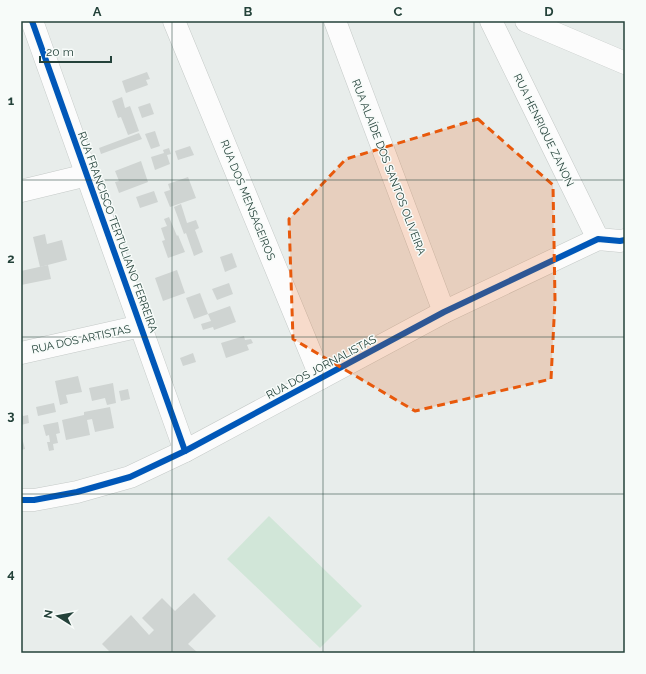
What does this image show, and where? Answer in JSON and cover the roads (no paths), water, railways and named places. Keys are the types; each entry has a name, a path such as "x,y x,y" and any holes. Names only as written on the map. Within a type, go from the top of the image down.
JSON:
{"street":[{"name":"RUA DOS MENSAGEIROS","path":"174,21 321,378"},
{"name":"RUA ALAÍDE DOS SANTOS OLIVEIRA","path":"334,21 444,312"},
{"name":"RUA HENRIQUE ZANON","path":"491,21 598,240"},
{"path":"526,21 625,64"},
{"name":"RUA FRANCISCO TERTULIANO FERREIRA","path":"30,35 87,175 185,451"},
{"path":"21,191 87,175"},
{"name":"RUA DOS JORNALISTAS","path":"21,500 34,500 77,492 130,477 185,451 444,312 598,240 623,244"},
{"name":"RUA DOS ARTISTAS","path":"21,353 141,326"}]}
